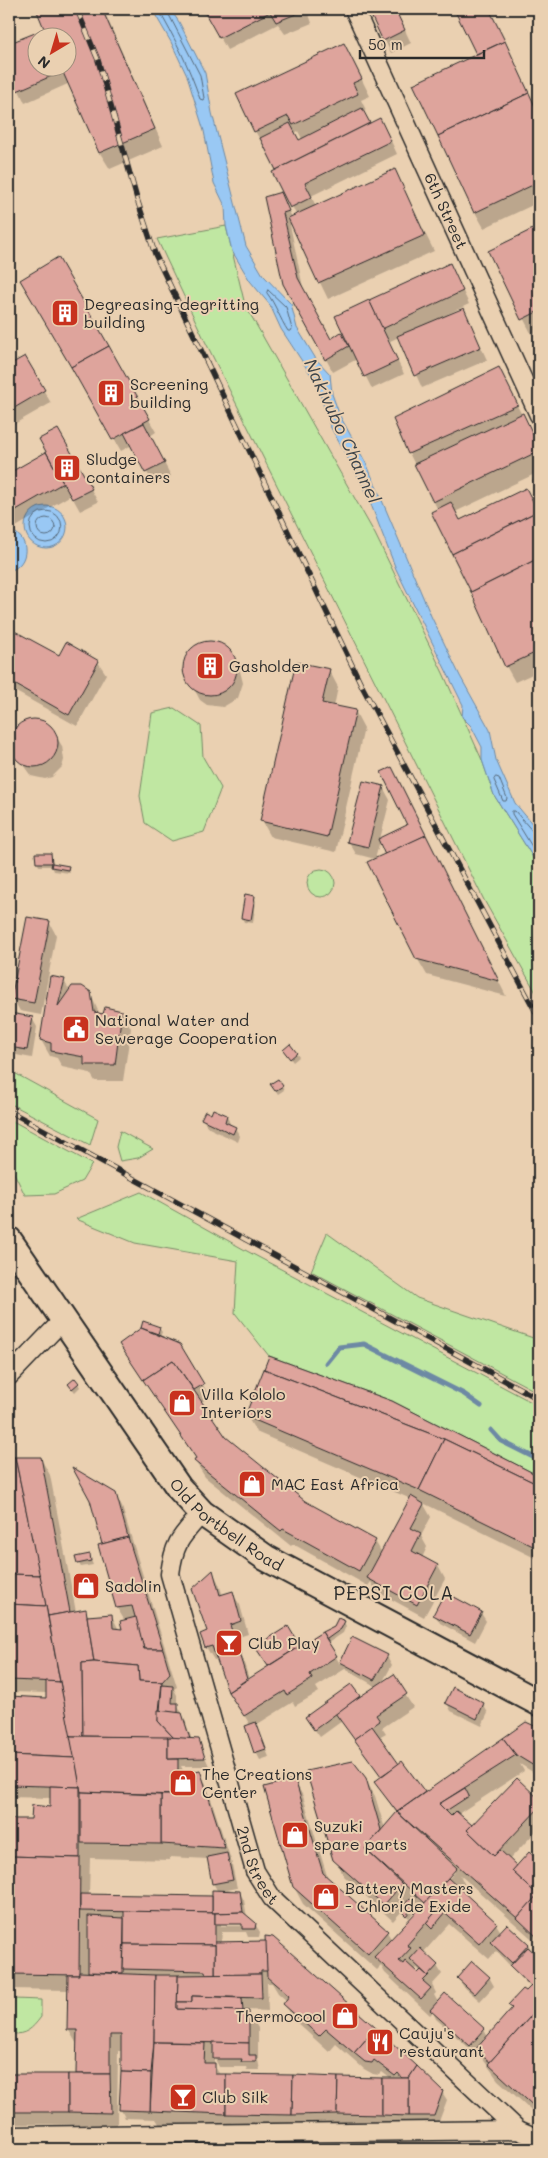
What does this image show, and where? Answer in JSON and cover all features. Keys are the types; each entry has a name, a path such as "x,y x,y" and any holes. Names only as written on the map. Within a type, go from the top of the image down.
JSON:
{"main road":[{"name":"Old Portbell Road","path":"9,1240 179,1488 202,1514 266,1558 539,1703"}],"street":[{"name":"6th Street","path":"354,9 539,415"},
{"path":"9,1376 63,1320"},
{"name":"2nd Street","path":"202,1514 177,1542 170,1574 255,1871 272,1898 518,2130"},
{"path":"9,2136 518,2130 539,2139"}],"green space":[{"path":"226,226 245,305 375,534 443,673 482,760 494,795 539,867 539,998 484,900 205,341 157,239"},
{"path":"174,708 201,726 203,757 221,788 204,832 172,841 145,823 140,796 152,713"},
{"path":"321,869 331,873 335,883 331,893 321,897 311,893 307,883 311,873"},
{"path":"9,1070 98,1119 90,1145 9,1103"},
{"path":"9,1119 92,1164 82,1181 54,1194 25,1195 12,1169 9,1168"},
{"path":"120,1131 153,1149 138,1158 120,1161 116,1147"},
{"path":"141,1192 245,1250 539,1406 539,1476 392,1401 269,1356 235,1313 238,1261 135,1243 76,1219"},
{"path":"327,1233 417,1298 539,1340 539,1393 311,1271"},
{"path":"14,1999 41,2000 41,2017 28,2030 10,2034"}],"water":[{"name":"Nakivubo Channel","path":"152,9 170,9 179,22 205,73 212,113 246,246 263,275 291,304 297,328 316,359 330,374 332,394 340,416 367,465 431,616 460,676 490,730 496,760 515,803 539,832 539,867 494,795 482,760 482,747 471,726 462,717 463,705 396,569 365,489 330,426 317,384 281,329 270,305 250,281 232,251 226,226 225,206 214,183 204,131 187,76 171,42"},
{"path":"46,506 61,512 67,527 61,542 46,548 31,542 25,527 31,512"},
{"path":"9,530 21,538 25,550 21,563 9,571"}],"building":[{"path":"36,9 102,9 155,129 99,153 65,78 78,78 78,28 44,28"},
{"path":"215,9 306,10 276,22 270,12 219,38 205,13"},
{"path":"368,9 395,9 405,30 383,41"},
{"path":"454,9 489,9 505,41 476,54"},
{"path":"28,36 28,78 47,78 17,91 9,72 10,43"},
{"path":"505,41 529,93 438,136 413,84"},
{"path":"344,43 362,79 353,83 358,94 293,125 288,116 254,132 236,94"},
{"path":"529,93 539,115 539,182 474,213 438,136"},
{"path":"362,108 370,123 276,170 260,138 290,123 299,140"},
{"path":"380,118 391,141 305,183 312,197 290,208 272,172"},
{"path":"395,169 425,235 318,283 288,218"},
{"path":"281,192 289,211 283,213 298,278 331,339 341,332 349,346 325,360 283,284 264,197"},
{"path":"539,226 539,311 521,320 488,251"},
{"name":"Degreasing-degritting building","path":"58,257 109,346 71,367 20,280"},
{"path":"450,263 463,291 382,329 369,300"},
{"path":"369,300 398,361 364,377 335,316"},
{"path":"464,308 481,347 414,376 397,336"},
{"name":"Screening building","path":"109,346 150,419 112,440 71,367"},
{"path":"25,356 45,390 9,411 9,365"},
{"path":"499,367 518,405 408,454 393,419"},
{"path":"523,413 539,447 539,451 433,502 414,464"},
{"path":"144,423 165,463 145,473 124,433"},
{"name":"Sludge containers","path":"58,429 92,489 72,499 39,439"},
{"path":"46,452 63,483 9,514 9,473"},
{"path":"539,477 538,505 533,493 537,491 533,480"},
{"path":"526,488 538,511 452,554 431,512 451,502 460,520"},
{"path":"534,513 539,524 539,558 471,592 452,554"},
{"path":"539,558 539,651 505,667 471,592"},
{"path":"9,628 59,655 66,642 99,661 69,715 9,681"},
{"name":"Gasholder","path":"210,641 220,643 229,649 235,658 237,668 235,678 229,687 220,693 210,695 200,693 191,687 185,678 183,668 185,658 191,649 200,643"},
{"path":"296,662 330,669 322,703 356,710 327,837 260,821"},
{"path":"34,719 43,721 51,726 56,734 58,743 56,752 51,760 43,765 34,767 25,765 17,760 12,752 10,743 12,734 17,726 25,721"},
{"path":"392,767 426,835 385,855 378,839 407,825 381,772"},
{"path":"363,781 384,786 368,847 347,842"},
{"path":"426,835 499,981 416,959 367,862"},
{"path":"35,853 51,853 52,863 36,863"},
{"path":"52,863 69,866 68,870 51,867"},
{"path":"245,894 255,896 251,920 241,918"},
{"path":"27,917 50,921 34,1003 11,999"},
{"path":"50,976 65,979 58,1006 72,986 82,986 91,992 94,1012 103,1014 105,1007 122,1011 115,1065 84,1065 84,1057 51,1051 51,1043 40,1040"},
{"path":"10,1013 33,1017 27,1050 9,1047"},
{"path":"290,1044 297,1053 290,1059 283,1050"},
{"path":"278,1079 283,1086 275,1091 270,1084"},
{"path":"213,1109 227,1115 225,1122 236,1127 233,1134 201,1119 205,1111 211,1114"},
{"path":"143,1321 160,1327 158,1334 141,1328"},
{"path":"141,1328 180,1344 204,1384 194,1390 173,1360 143,1380 119,1344"},
{"path":"269,1356 392,1401 539,1476 539,1485 444,1439 264,1369"},
{"path":"173,1360 226,1437 305,1501 376,1540 359,1571 283,1529 281,1531 194,1461 196,1458 143,1380"},
{"path":"264,1369 444,1439 419,1490 245,1416"},
{"path":"75,1378 79,1383 72,1389 68,1384"},
{"path":"444,1439 539,1485 539,1549 419,1490"},
{"path":"9,1456 15,1457 40,1575 9,1574"},
{"path":"15,1457 41,1457 70,1612 48,1616"},
{"path":"72,1467 116,1493 128,1537 102,1544 90,1500"},
{"path":"411,1496 424,1504 411,1528 421,1533 412,1551 438,1565 417,1605 367,1578"},
{"path":"128,1537 163,1649 144,1649 132,1606 116,1608 98,1545"},
{"path":"90,1554 91,1561 77,1564 75,1557"},
{"path":"213,1570 220,1595 233,1591 241,1621 230,1625 247,1679 228,1692 212,1646 205,1648 200,1634 207,1631 192,1589"},
{"path":"9,1574 40,1575 46,1606 9,1604"},
{"path":"445,1592 482,1612 470,1634 433,1615"},
{"path":"9,1604 46,1606 60,1682 9,1680 9,1654 11,1654 12,1630 9,1630"},
{"path":"86,1609 94,1662 82,1663 83,1736 70,1736 48,1616"},
{"path":"112,1614 113,1628 122,1629 120,1621 136,1617 144,1649 163,1649 170,1673 162,1682 139,1681 138,1666 94,1662 87,1616"},
{"path":"338,1618 345,1621 341,1629 327,1639 322,1632 334,1626"},
{"path":"288,1626 300,1646 268,1666 255,1647"},
{"path":"322,1632 337,1656 310,1674 312,1679 287,1695 285,1691 244,1716 228,1692"},
{"path":"352,1637 388,1655 374,1680 340,1662"},
{"path":"94,1662 138,1666 139,1681 162,1682 158,1721 174,1738 83,1736 82,1663"},
{"path":"394,1674 407,1694 376,1715 380,1721 354,1739 335,1713"},
{"path":"46,1681 60,1682 75,1758 9,1755 9,1696 46,1698"},
{"path":"351,1684 360,1696 314,1730 305,1717"},
{"path":"162,1685 173,1686 172,1703 178,1703 178,1713 160,1711"},
{"path":"453,1687 484,1703 477,1719 445,1703"},
{"path":"158,1710 182,1713 190,1739 174,1738 158,1721"},
{"path":"256,1722 266,1749 254,1753 245,1726"},
{"path":"526,1722 539,1728 539,1769 516,1755 503,1738"},
{"path":"372,1726 399,1764 381,1776 354,1739"},
{"path":"70,1736 168,1737 168,1759 178,1759 178,1795 81,1792"},
{"path":"168,1737 199,1739 205,1758 168,1759"},
{"path":"503,1738 516,1755 439,1804 451,1816 456,1811 472,1825 467,1830 494,1856 500,1850 517,1866 512,1871 538,1895 517,1918 397,1812"},
{"path":"9,1755 75,1758 80,1787 9,1785"},
{"path":"353,1761 366,1778 381,1830 365,1849 402,1884 384,1905 333,1860 306,1771"},
{"path":"402,1761 425,1792 397,1812 374,1782"},
{"path":"200,1770 225,1848 161,1844 161,1795 178,1795 178,1790 191,1791 186,1773"},
{"path":"517,1778 539,1799 539,1808 494,1856 467,1830"},
{"path":"295,1779 323,1873 388,1931 368,1954 293,1887 264,1787"},
{"path":"50,1786 80,1787 80,1858 9,1856 9,1819 31,1819 32,1805 50,1807"},
{"path":"465,1788 469,1796 446,1811 439,1804"},
{"path":"81,1792 161,1795 161,1844 81,1843"},
{"path":"397,1812 457,1868 425,1903 365,1849"},
{"path":"529,1852 536,1858 539,1854 538,1895 512,1871"},
{"path":"227,1853 233,1880 212,1884 207,1857"},
{"path":"9,1856 80,1858 79,1975 9,1974"},
{"path":"448,1878 497,1923 479,1944 439,1908 407,1945 411,1948 399,1961 403,1964 405,1961 418,1973 421,1970 428,1976 423,1981 431,1988 421,1999 374,1957"},
{"path":"212,1890 240,1891 243,1912 212,1913"},
{"path":"539,1893 539,1939 517,1918"},
{"path":"80,1894 212,1896 212,1913 80,1911"},
{"path":"410,1898 416,1903 406,1916 400,1910"},
{"path":"439,1908 445,1913 432,1929 426,1923"},
{"path":"124,1911 215,1913 215,1945 124,1944"},
{"path":"243,1912 256,1923 255,1929 242,1929 242,1924 215,1924 215,1913"},
{"path":"88,1916 124,1918 123,1973 88,1972"},
{"path":"507,1924 529,1944 512,1963 490,1942"},
{"path":"265,1936 273,1937 376,2028 354,2053 326,2029 319,2036 283,2004 289,1996 267,1977"},
{"path":"266,1941 267,1971 261,1971 261,1974 215,1975 215,1942"},
{"path":"124,1944 215,1945 215,1975 206,1974 205,1971 123,1969"},
{"path":"528,1947 539,1957 539,1978 531,1986 510,1966"},
{"path":"420,1948 438,1965 428,1976 410,1959"},
{"path":"472,1961 490,1977 475,1994 457,1978"},
{"path":"79,1972 155,1975 154,2042 151,2073 121,2072 121,2035 110,2035 110,2074 76,2074 77,2030 67,2030 68,1975 79,1975"},
{"path":"261,1974 262,1998 192,1996 192,2002 177,2002 178,1975"},
{"path":"155,1975 178,1975 177,2009 249,2011 249,2043 154,2042"},
{"path":"536,1981 539,1984 539,2007 490,2062 475,2050 512,2008 508,2005 523,1989 526,1991"},
{"path":"445,1993 485,2029 470,2046 430,2010"},
{"path":"192,1996 242,1998 243,2011 177,2009 177,2002 192,2002"},
{"path":"539,2007 539,2069 535,2073 539,2077 539,2111 488,2064"},
{"path":"376,2028 417,2066 409,2078 402,2078 398,2073 395,2076 374,2060 372,2063 365,2062 354,2053"},
{"path":"154,2042 205,2043 204,2063 215,2063 215,2074 226,2074 226,2114 150,2111"},
{"path":"213,2042 249,2043 249,2055 256,2055 256,2062 241,2062 242,2059 213,2059"},
{"path":"417,2066 443,2091 434,2116 409,2116 409,2078"},
{"path":"121,2072 151,2073 150,2111 119,2110"},
{"path":"9,2074 68,2074 68,2112 9,2112"},
{"path":"68,2074 110,2074 111,2113 68,2112"},
{"path":"226,2074 293,2075 292,2115 226,2114"},
{"path":"293,2075 338,2077 337,2114 292,2115"},
{"path":"338,2077 382,2078 382,2115 337,2114"},
{"path":"382,2078 409,2078 409,2116 382,2115"}],"waterway":[{"path":"326,1363 339,1347 364,1344 464,1394 481,1406"},
{"path":"491,1430 501,1441 539,1460"}],"railway":[{"path":"77,9 98,60 137,199 155,254 363,688 539,1018"},
{"path":"9,1111 539,1399"}],"place":[{"name":"Degreasing-degritting building","path":"65,313"},
{"name":"Screening building","path":"111,393"},
{"name":"Sludge containers","path":"67,468"},
{"name":"Gasholder","path":"210,666"},
{"name":"National Water and Sewerage Cooperation","path":"76,1029"},
{"name":"Villa Kololo Interiors","path":"182,1403"},
{"name":"MAC East Africa","path":"252,1484"},
{"name":"Sadolin","path":"86,1586"},
{"name":"Club Play","path":"229,1643"},
{"name":"The Creations Center","path":"183,1783"},
{"name":"Suzuki spare parts","path":"295,1835"},
{"name":"Battery Masters - Chloride Exide","path":"326,1897"},
{"name":"Thermocool","path":"345,2016"},
{"name":"Cauju's restaurant","path":"380,2042"},
{"name":"Club Silk","path":"183,2097"}],"district":[{"name":"PEPSI COLA","path":"394,1593"}]}
